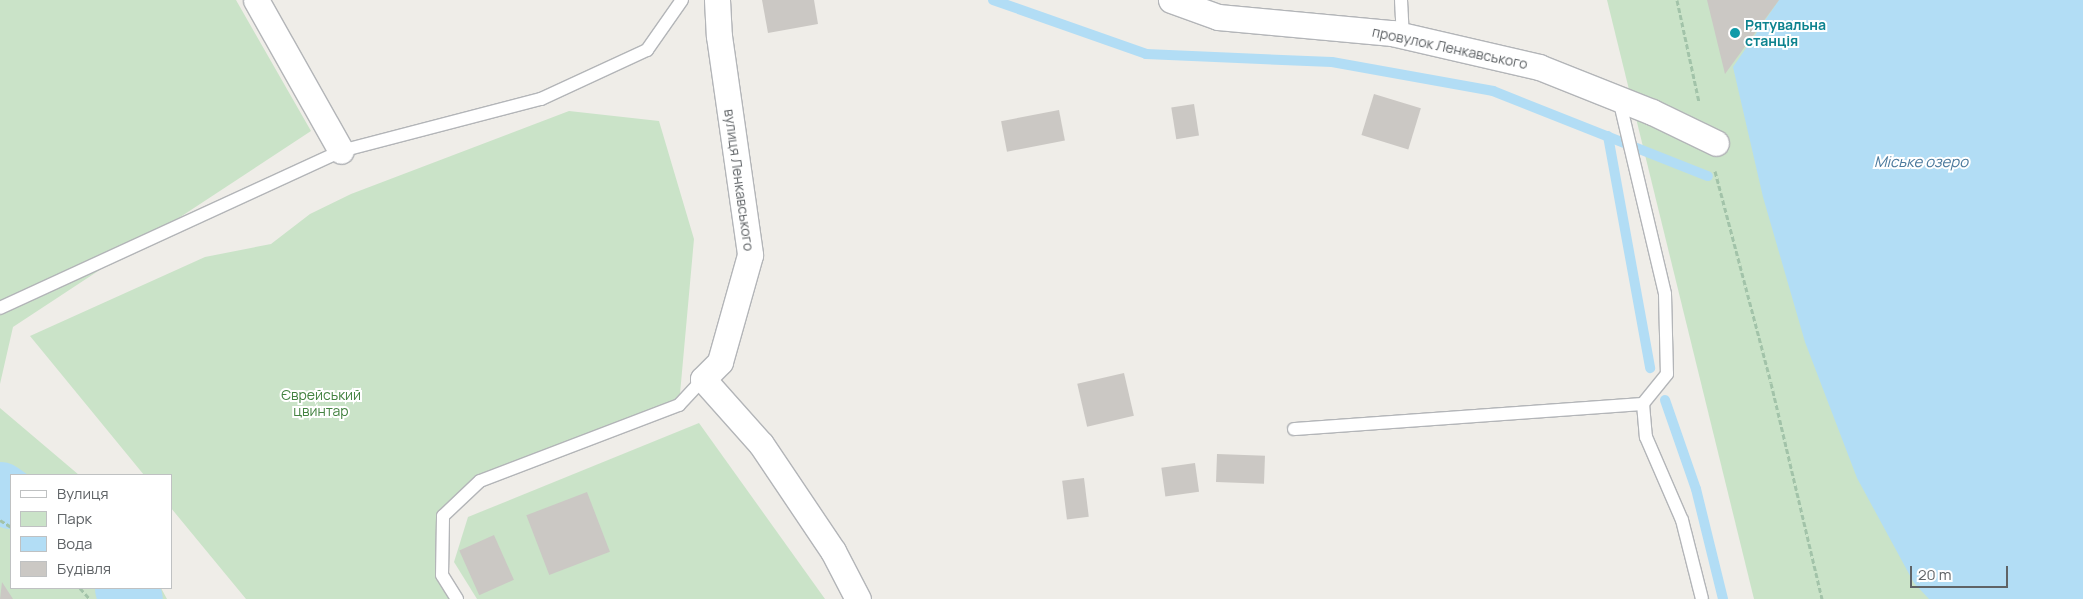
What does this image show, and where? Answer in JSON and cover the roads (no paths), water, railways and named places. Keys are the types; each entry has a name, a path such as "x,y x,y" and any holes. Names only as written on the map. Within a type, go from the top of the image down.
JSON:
{"street":[{"path":"256,0 341,151"},
{"name":"вулиця Ленкавського","path":"703,379 720,362 750,255 719,36 717,0"},
{"name":"провулок Ленкавського","path":"1171,0 1218,16 1403,36 1539,67 1620,98 1711,141"},
{"path":"703,379 761,444 833,551 858,599"}],"lane":[{"path":"0,308 341,151 541,99 647,50 682,0"},
{"path":"1401,0 1403,36"},
{"path":"1620,98 1627,143 1647,206 1665,294 1667,374 1643,404 1646,437 1682,520 1702,599"},
{"path":"457,599 442,575 443,516 480,481 679,405 703,379"},
{"path":"1294,429 1643,404"}],"water":[{"name":"Міське озеро","path":"1779,0 2083,0 2083,599 1929,599 1914,583 1857,478 1805,342 1763,197 1733,67"}],"waterway":[{"path":"993,0 1146,54 1332,62 1493,91 1708,176"},
{"path":"1608,136 1650,368"},
{"path":"1665,400 1696,489 1723,599"},
{"path":"0,491 10,498"},
{"path":"125,589 133,599"}],"place":[{"name":"Рятувальна станція","path":"1735,33"}],"park label":[{"name":"Єврейський цвинтар","path":"321,404"}]}
